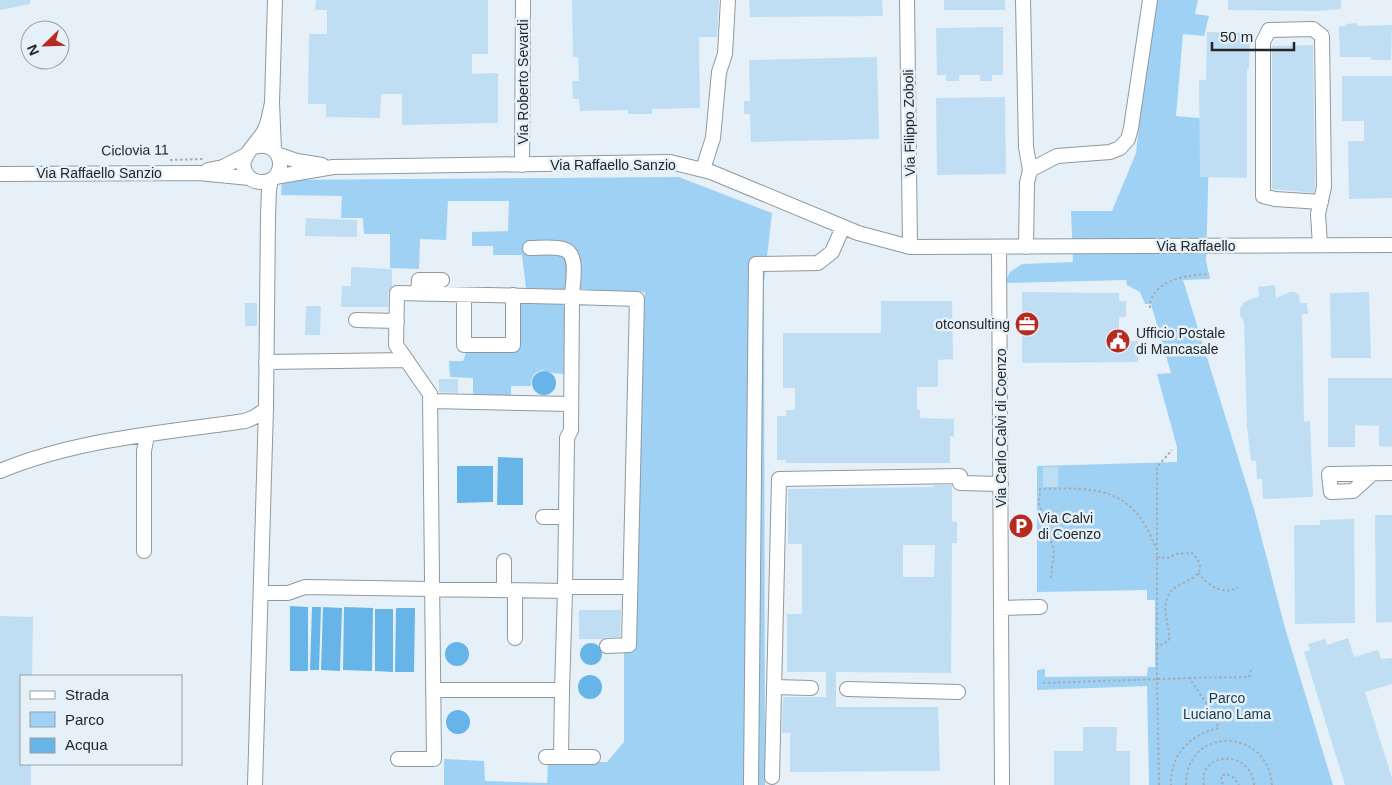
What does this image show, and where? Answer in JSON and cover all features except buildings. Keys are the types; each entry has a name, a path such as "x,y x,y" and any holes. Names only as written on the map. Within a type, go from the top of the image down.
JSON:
{"street":[{"path":"255,785 266,408 269,190 273,178 278,173 280,164 276,152 272,103 275,0"},
{"name":"Via Roberto Sevardi","path":"522,165 523,0"},
{"path":"703,169 713,138 719,72 725,54 728,0"},
{"name":"Via Filippo Zoboli","path":"907,0 910,247"},
{"path":"1023,0 1026,147 1030,170 1027,183 1026,247"},
{"path":"1030,170 1057,156 1110,152 1120,148 1128,139 1150,0"},
{"path":"1320,245 1318,214 1321,202 1324,187 1322,36 1314,29 1268,30 1263,42 1264,196 1275,199 1321,202"},
{"path":"268,216 252,179 244,166 250,151 265,129 272,103"},
{"name":"Via Raffaello Sanzio","path":"198,173 223,166 250,151 264,146 297,161 332,167"},
{"name":"Via Raffaello Sanzio","path":"0,174 198,173 252,179 262,182 273,178 332,167 670,162 703,169 858,234 910,247 999,247"},
{"path":"751,785 756,264 818,263 832,252 843,227"},
{"name":"Via Raffaello","path":"999,247 1392,245"},
{"name":"Via Carlo Calvi di Coenzo","path":"999,247 1002,785"},
{"path":"530,248 563,249 569,252 573,259 571,430 567,438 561,757"},
{"path":"418,293 419,280 442,280"},
{"path":"398,759 434,759 434,690 431,401 430,394 396,345 397,293 637,299 628,645 607,646"},
{"path":"464,295 464,345 513,345 513,295"},
{"path":"356,320 397,321"},
{"path":"266,362 407,360"},
{"path":"431,401 571,404"},
{"path":"0,471 21,462 75,446 245,421 260,415 266,408"},
{"path":"144,551 144,451 148,436"},
{"path":"1373,473 1392,473"},
{"path":"772,777 779,479 960,476 960,483 1001,484"},
{"path":"543,517 566,517"},
{"path":"504,561 515,638"},
{"path":"261,593 288,593 305,587 509,590 630,586"},
{"path":"1001,608 1040,607"},
{"path":"774,687 811,688"},
{"path":"847,689 958,692"},
{"path":"434,690 562,690"},
{"path":"546,757 593,758"}],"path":[{"name":"Ciclovia 11","path":"168,160 206,158"},
{"path":"1150,308 1151,300 1159,290 1172,280 1183,276 1209,274"},
{"path":"1159,785 1157,467 1172,450"},
{"path":"1051,578 1054,565 1054,551 1040,503 1040,489 1078,488 1109,493 1120,499 1135,512 1152,537 1157,551"},
{"path":"1157,557 1168,558 1176,554 1192,553 1198,559 1200,565 1198,573 1194,578 1181,584 1169,593 1164,608 1169,640 1157,646"},
{"path":"1198,573 1204,581 1223,590 1238,588"},
{"path":"1043,683 1249,677 1252,668"},
{"path":"1171,785 1171,770 1182,748 1191,739 1212,729 1219,728 1207,704 1189,678"},
{"path":"1186,785 1186,774 1190,762 1197,752 1208,745 1231,740 1246,744 1258,752 1272,774 1272,785"},
{"path":"1204,785 1202,776 1206,768 1215,761 1226,758 1237,760 1247,766 1254,776 1254,785"},
{"path":"1224,784 1221,780 1222,775 1227,774 1232,776 1239,785"}],"green space":[{"name":"Parco Luciano Lama","path":"1153,0 1198,0 1195,14 1209,16 1204,36 1183,34 1176,116 1210,119 1206,261 1210,279 1183,280 1254,509 1285,628 1333,785 1149,785 1147,686 1037,690 1037,670 1045,669 1045,677 1147,676 1148,667 1155,667 1155,600 1147,600 1147,590 1037,592 1037,466 1177,462 1177,447 1157,374 1171,373 1151,304 1145,304 1140,292 1127,285 1126,280 1005,283 1010,272 1022,264 1073,262 1071,211 1112,211 1136,153"},
{"path":"679,177 772,213 764,283 765,785 444,785 444,759 484,761 485,781 547,783 548,762 607,762 624,742 624,651 633,650 645,292 526,288 522,255 493,255 493,246 472,246 472,232 508,231 509,201 448,201 446,240 420,239 419,269 390,268 390,234 364,234 363,218 341,218 342,196 281,195 282,180"},
{"path":"517,302 559,302 564,306 564,374 542,370 534,375 531,386 511,386 511,395 475,396 473,393 473,378 450,377 449,361 463,361 467,350 519,350"}],"water":[{"path":"544,371 552,375 556,383 552,391 544,395 536,391 532,383 536,375"},
{"path":"498,457 523,458 523,505 497,505"},
{"path":"457,466 493,466 493,502 457,503"},
{"path":"290,606 308,607 308,671 290,671"},
{"path":"312,607 321,607 319,670 310,670"},
{"path":"323,607 342,608 340,671 321,670"},
{"path":"344,607 373,608 372,671 343,670"},
{"path":"396,608 415,608 414,672 395,672"},
{"path":"375,609 393,609 393,672 375,671"},
{"path":"457,642 465,646 469,654 465,662 457,666 449,662 445,654 449,646"},
{"path":"591,643 599,646 602,654 599,662 591,665 583,662 580,654 583,646"},
{"path":"590,675 599,678 602,687 599,696 590,699 581,696 578,687 581,678"},
{"path":"458,710 463,711 469,717 469,727 463,733 458,734 453,733 447,727 446,722 447,717 453,711"}],"place":[{"name":"otconsulting","path":"1027,324"},
{"name":"Ufficio Postale di Mancasale","path":"1118,341"},
{"name":"Via Calvi di Coenzo","path":"1021,526"}]}
